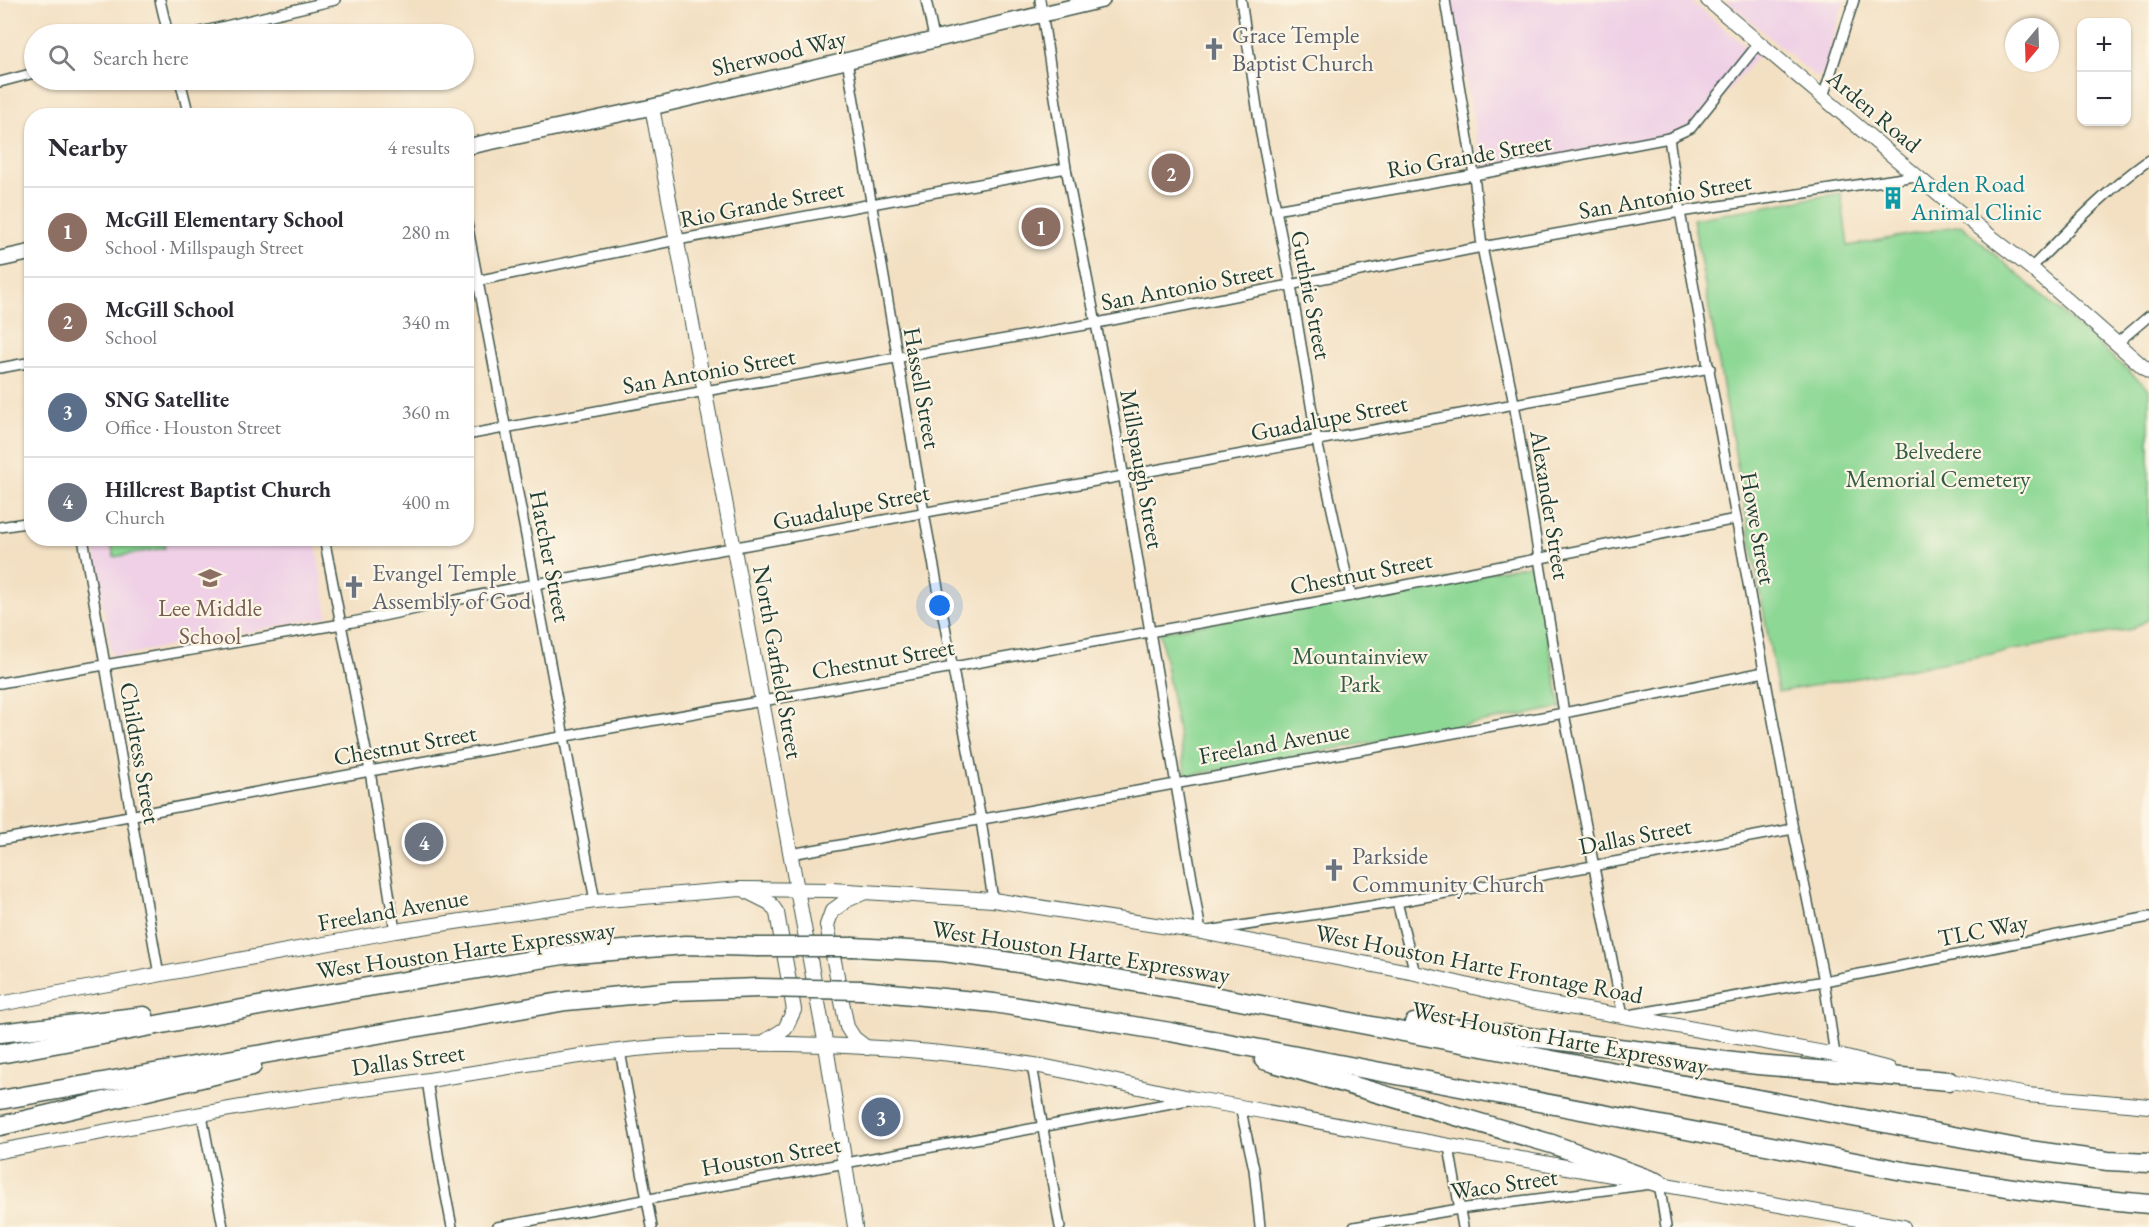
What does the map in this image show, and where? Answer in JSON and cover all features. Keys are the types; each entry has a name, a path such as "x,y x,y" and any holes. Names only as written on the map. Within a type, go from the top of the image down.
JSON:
{"highway":[{"name":"West Houston Harte Expressway","path":"0,1054 313,996 563,955 685,945 853,947 944,952 1059,969 1208,995 2022,1149 2108,1161 2149,1164"},
{"path":"0,1100 566,1001 674,991 758,988 862,990 994,1003 1170,1032 1903,1171 2039,1192 2149,1204"},
{"path":"1208,995 1488,1033 1622,1047 1758,1065 1949,1081"},
{"path":"0,1033 313,996"},
{"path":"0,1126 409,1028"},
{"path":"1170,1032 1552,1144 1659,1184"}],"main road":[{"name":"Sherwood Way","path":"474,145 847,60 1042,7 1102,0"},
{"name":"Arden Road","path":"1708,0 1916,176 2031,268 2149,372"},
{"name":"North Garfield Street","path":"652,106 826,1046 855,1227"},
{"path":"0,259 24,254"},
{"path":"740,889 770,903 777,913 794,1010 785,1029 759,1045"},
{"name":"Freeland Avenue","path":"0,1004 395,931 595,901 740,889 797,890"},
{"name":"West Houston Harte Frontage Road","path":"797,890 993,900 1201,932 1415,972 1532,1001 1835,1055 1883,1068 1949,1081 2028,1095 2149,1106"},
{"path":"865,892 847,900 832,911 827,925 847,1027 854,1038 867,1048"},
{"name":"Dallas Street","path":"0,1151 278,1101 620,1051 710,1044 826,1046"},
{"path":"826,1046 942,1052 1032,1065 1108,1079 1194,1099 1449,1147 1870,1224 1903,1227"}],"street":[{"path":"160,0 166,24"},
{"path":"234,24 335,0"},
{"path":"926,0 934,38"},
{"name":"Guthrie Street","path":"1241,0 1275,210 1291,285 1317,441 1351,596"},
{"name":"Alexander Street","path":"1445,0 1474,176 1482,247 1514,403 1564,712 1623,1016"},
{"path":"1823,98 1854,0"},
{"name":"Millspaugh Street","path":"1042,7 1066,168 1124,475 1201,932"},
{"path":"1669,138 1690,128 1759,44"},
{"name":"Hassell Street","path":"847,60 924,513 981,819 993,900"},
{"path":"0,82 24,76"},
{"path":"182,90 187,108"},
{"name":"Rio Grande Street","path":"1275,210 1474,176 1669,138"},
{"name":"Howe Street","path":"1669,138 1680,212 1792,829 1824,981 1835,1055"},
{"path":"2031,268 2100,198 2149,160"},
{"name":"Rio Grande Street","path":"474,281 871,203 1066,168"},
{"name":"San Antonio Street","path":"474,434 705,390 1097,323 1482,247 1680,212 1916,176"},
{"name":"Hatcher Street","path":"474,259 595,901"},
{"path":"2116,344 2149,316"},
{"path":"0,368 24,364"},
{"name":"Guadalupe Street","path":"0,683 340,625 536,584 1710,368"},
{"name":"Chestnut Street","path":"0,840 762,700 1351,596 1736,519"},
{"path":"0,527 24,523"},
{"name":"Childress Street","path":"84,546 159,975"},
{"path":"325,546 370,771 395,931"},
{"name":"Freeland Avenue","path":"791,854 1564,712 1764,672"},
{"name":"Dallas Street","path":"1201,932 1396,902 1792,829"},
{"path":"1396,902 1415,972"},
{"name":"TLC Way","path":"1824,981 2149,917"},
{"path":"1623,1016 1824,981"},
{"path":"620,1051 652,1227"},
{"path":"1032,1065 1060,1227"},
{"path":"427,1080 452,1227"},
{"name":"Houston Street","path":"497,1227 1194,1099"},
{"path":"1240,1106 1254,1169 1260,1227"},
{"path":"202,1114 223,1227"},
{"path":"1449,1147 1463,1227"},
{"path":"1659,1184 1666,1227"},
{"name":"Waco Street","path":"1354,1227 1460,1209 1659,1184"}],"shaded area":[{"path":"1451,0 1689,0 1758,56 1693,131 1482,170"},
{"path":"1726,0 1844,0 1823,74 1816,77"},
{"name":"Lee Middle School","path":"93,546 316,546 328,617 112,657"}],"green space":[{"name":"Belvedere Memorial Cemetery","path":"1841,193 1848,246 1961,225 2149,389 2149,619 2132,629 1778,692 1693,219"},
{"path":"112,546 165,546 165,548 114,557"},
{"name":"Mountainview Park","path":"1534,564 1561,708 1186,776 1160,632"}],"place":[{"name":"Grace Temple Baptist Church","path":"1214,49"},
{"name":"McGill School","path":"1171,173"},
{"name":"Arden Road Animal Clinic","path":"1893,198"},
{"name":"McGill Elementary School","path":"1041,227"},
{"name":"Lee Middle School","path":"210,578"},
{"name":"Evangel Temple Assembly of God","path":"354,587"},
{"name":"Hillcrest Baptist Church","path":"424,842"},
{"name":"Parkside Community Church","path":"1334,870"},
{"name":"SNG Satellite","path":"881,1117"}]}
